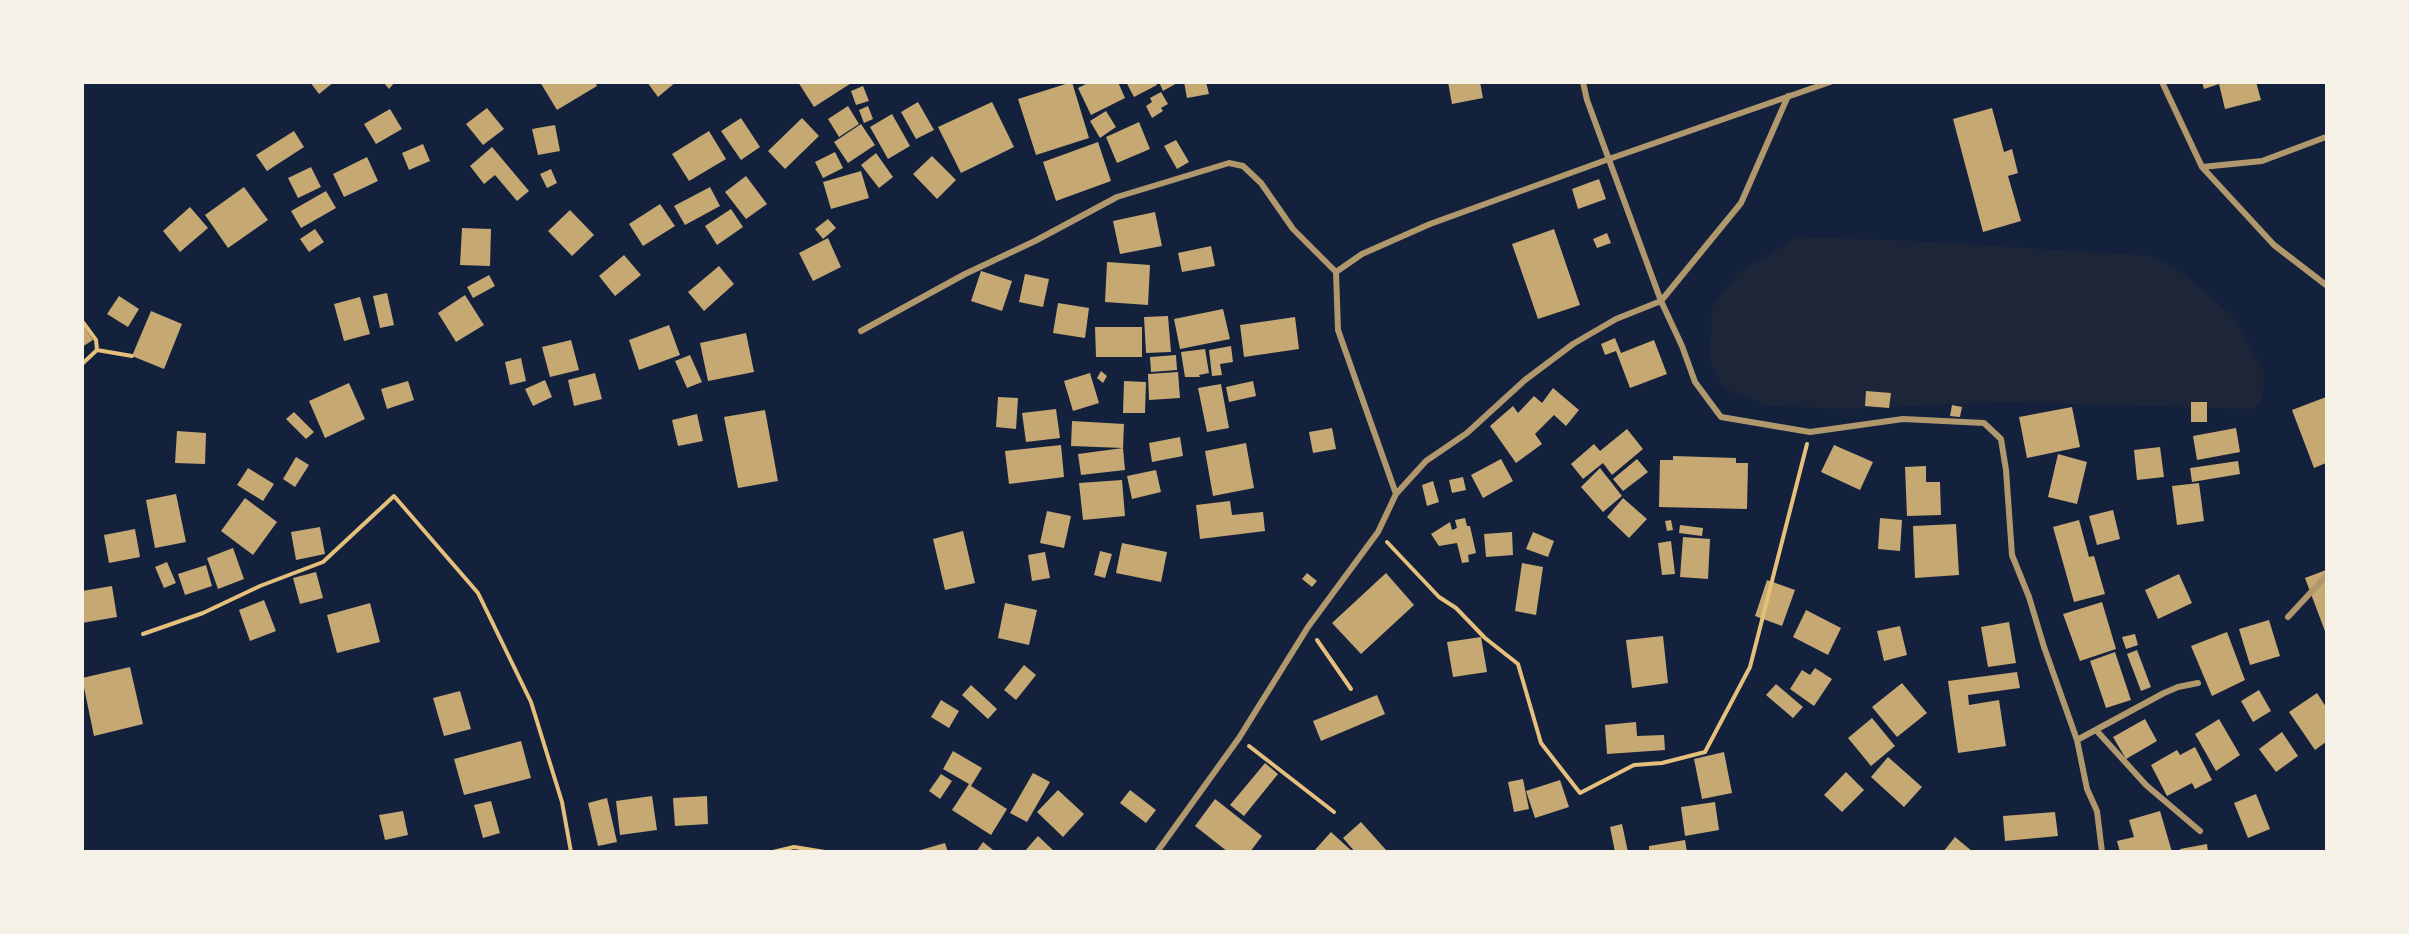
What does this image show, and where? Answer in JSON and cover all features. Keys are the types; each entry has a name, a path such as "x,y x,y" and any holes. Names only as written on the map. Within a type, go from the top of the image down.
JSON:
{"street":[{"path":"1583,82 1587,100 1661,301 1682,346 1695,382 1721,417 1810,432 1903,419 1984,423 2001,439 2006,470 2012,555 2030,597 2044,647 2077,740 2087,789 2097,811 2102,852"},
{"path":"1336,272 1362,254 1430,224 1830,82"},
{"path":"2162,82 2202,167 2274,245 2326,285"},
{"path":"1157,852 1239,738 1308,627 1378,532 1396,494 1426,461 1467,433 1525,380 1573,344 1616,319 1661,301 1741,203 1788,96"},
{"path":"2202,167 2262,161 2326,137"},
{"path":"861,331 965,274 1035,241 1117,196 1229,163 1243,166 1261,183 1293,229 1336,272 1338,330 1396,494"},
{"path":"2288,617 2326,576"},
{"path":"2077,740 2164,693 2178,687 2198,683"},
{"path":"2096,730 2146,785 2200,831"}],"path":[{"path":"82,321 96,340 97,350"},
{"path":"97,350 132,356"},
{"path":"82,364 97,350"},
{"path":"1378,532 1439,597 1456,608 1485,638 1518,664 1541,743 1580,793 1634,765 1662,764 1705,753 1750,667 1810,432"},
{"path":"142,634 203,613 260,586 323,562 394,496 478,593 531,702 562,802 571,852"},
{"path":"1308,627 1351,689"},
{"path":"1239,738 1334,812"},
{"path":"773,852 794,846 825,852"}],"shaded area":[{"path":"1799,237 1917,241 2152,256 2184,274 2232,315 2264,371 2263,398 2254,409 2006,402 1847,409 1769,406 1724,389 1710,361 1712,307 1739,272"}],"building":[{"path":"310,82 334,82 319,94"},
{"path":"383,82 395,82 389,89"},
{"path":"540,82 595,82 597,86 557,110"},
{"path":"647,82 676,82 658,97"},
{"path":"798,82 853,82 814,107"},
{"path":"1072,82 1089,138 1036,155 1018,99"},
{"path":"1090,82 1118,82 1125,98 1091,115 1078,88"},
{"path":"1126,82 1155,82 1157,85 1134,97"},
{"path":"1159,82 1179,82 1163,91"},
{"path":"1184,82 1206,82 1209,94 1187,98"},
{"path":"1448,82 1480,82 1483,98 1452,104"},
{"path":"2202,82 2256,82 2261,100 2225,109 2219,84 2204,89"},
{"path":"863,86 869,101 856,105 851,91"},
{"path":"1161,92 1168,104 1161,108 1163,111 1152,118 1146,106 1152,102 1150,98"},
{"path":"918,102 934,130 916,139 901,112"},
{"path":"992,102 1014,147 961,173 938,127"},
{"path":"848,106 859,124 839,137 828,119"},
{"path":"868,106 873,119 864,123 859,110"},
{"path":"487,108 504,129 483,145 466,124"},
{"path":"1992,108 2004,152 2012,149 2018,173 2008,176 2021,221 1983,232 1953,119"},
{"path":"390,109 402,129 376,144 364,124"},
{"path":"1106,111 1116,127 1100,138 1090,121"},
{"path":"892,114 910,146 888,159 870,127"},
{"path":"741,118 760,147 741,160 721,131"},
{"path":"802,118 819,136 785,169 768,151"},
{"path":"1139,122 1150,149 1117,163 1106,137"},
{"path":"861,124 875,145 848,163 834,142"},
{"path":"555,125 560,151 538,155 532,129"},
{"path":"294,131 304,147 267,171 256,155"},
{"path":"709,131 726,159 689,181 672,154"},
{"path":"1176,140 1189,162 1177,169 1164,146"},
{"path":"1098,142 1111,181 1056,201 1043,162"},
{"path":"423,144 430,161 409,170 402,153"},
{"path":"492,147 529,191 517,201 495,175 484,184 470,166"},
{"path":"835,152 843,168 823,178 815,162"},
{"path":"876,153 893,177 879,188 861,165"},
{"path":"932,156 956,180 937,199 913,174"},
{"path":"367,157 378,181 344,197 333,174"},
{"path":"311,167 321,187 298,198 288,178"},
{"path":"551,169 557,183 547,188 540,174"},
{"path":"861,171 869,198 831,209 823,182"},
{"path":"746,176 767,204 746,219 725,192"},
{"path":"1599,179 1606,199 1578,209 1572,189"},
{"path":"244,187 268,220 228,248 205,215"},
{"path":"710,187 720,206 685,225 674,206"},
{"path":"326,191 336,208 301,228 291,211"},
{"path":"660,204 675,226 643,246 629,224"},
{"path":"190,207 208,228 180,252 163,231"},
{"path":"731,209 743,227 717,245 705,226"},
{"path":"570,210 594,235 572,256 548,231"},
{"path":"1155,212 1162,246 1120,254 1113,221"},
{"path":"828,219 836,228 823,239 815,229"},
{"path":"462,228 491,229 490,266 460,265"},
{"path":"315,229 324,242 309,252 300,239"},
{"path":"1554,229 1580,305 1538,319 1512,244"},
{"path":"1607,233 1611,243 1597,248 1593,239"},
{"path":"828,238 841,267 813,281 799,253"},
{"path":"1211,246 1215,266 1182,272 1178,253"},
{"path":"624,255 641,275 615,296 599,276"},
{"path":"1107,262 1150,265 1148,305 1105,302"},
{"path":"719,266 734,284 704,311 688,292"},
{"path":"981,271 1012,281 1002,311 971,301"},
{"path":"1025,274 1049,279 1043,307 1019,302"},
{"path":"489,275 495,286 473,298 467,287"},
{"path":"387,293 394,325 380,328 373,296"},
{"path":"465,295 484,325 456,342 438,313"},
{"path":"119,296 139,309 128,327 107,314"},
{"path":"360,297 370,334 344,341 334,304"},
{"path":"1058,303 1089,308 1085,338 1053,333"},
{"path":"1223,309 1230,339 1180,349 1174,319"},
{"path":"151,311 182,324 164,369 132,356"},
{"path":"1168,316 1171,352 1146,353 1144,317"},
{"path":"1295,317 1299,349 1244,357 1240,325"},
{"path":"82,324 93,340 82,347"},
{"path":"669,325 680,355 639,370 629,340"},
{"path":"1095,327 1142,327 1142,357 1096,357"},
{"path":"746,333 754,372 708,381 700,343"},
{"path":"1615,338 1621,353 1654,340 1667,374 1630,388 1616,351 1605,355 1601,344"},
{"path":"571,340 579,370 550,377 542,347"},
{"path":"1231,346 1233,362 1220,364 1222,375 1212,376 1209,350"},
{"path":"1205,349 1209,373 1199,375 1200,377 1185,377 1181,352"},
{"path":"690,355 702,382 687,388 675,361"},
{"path":"1176,355 1177,370 1151,372 1150,357"},
{"path":"521,358 526,381 510,385 505,362"},
{"path":"1101,371 1107,376 1103,383 1097,378"},
{"path":"1178,372 1180,398 1149,400 1148,374"},
{"path":"595,373 602,399 574,406 568,380"},
{"path":"1090,373 1099,403 1073,411 1064,381"},
{"path":"545,380 552,397 533,406 525,389"},
{"path":"408,381 414,400 387,409 381,389"},
{"path":"1124,381 1146,382 1145,413 1123,413"},
{"path":"1253,381 1256,396 1229,402 1226,387"},
{"path":"349,383 365,419 325,438 309,401"},
{"path":"1221,384 1229,428 1207,432 1198,388"},
{"path":"1553,388 1579,410 1566,426 1554,415 1535,434 1542,444 1516,463 1490,426 1513,406 1518,413 1534,396 1542,403"},
{"path":"1866,391 1891,393 1889,408 1865,406"},
{"path":"998,397 1018,398 1016,429 996,427"},
{"path":"2326,397 2326,463 2314,468 2292,410"},
{"path":"2191,402 2207,402 2207,422 2191,422"},
{"path":"1952,405 1962,407 1960,417 1950,416"},
{"path":"2072,407 2080,447 2027,458 2019,417"},
{"path":"1056,409 1060,438 1026,442 1022,413"},
{"path":"765,410 778,481 738,488 724,417"},
{"path":"294,412 314,432 306,439 286,419"},
{"path":"697,414 703,441 678,446 672,420"},
{"path":"1072,421 1124,424 1123,448 1071,446"},
{"path":"1332,428 1336,449 1313,453 1309,432"},
{"path":"2236,428 2240,452 2197,460 2193,436"},
{"path":"1627,429 1643,449 1612,475 1603,463 1583,479 1571,464 1594,444 1600,451"},
{"path":"177,431 206,433 205,464 175,463"},
{"path":"1180,437 1183,456 1152,462 1149,443"},
{"path":"1246,443 1254,488 1213,496 1205,451"},
{"path":"1061,445 1064,477 1009,484 1005,451"},
{"path":"1834,445 1873,462 1860,490 1821,472"},
{"path":"2160,447 2164,477 2137,480 2134,450"},
{"path":"1123,448 1125,470 1081,475 1078,454"},
{"path":"2058,454 2087,462 2077,504 2048,497"},
{"path":"1673,456 1736,458 1736,463 1748,463 1747,509 1659,507 1660,460 1673,460"},
{"path":"296,457 309,465 295,487 283,479"},
{"path":"1501,459 1513,481 1483,498 1471,475"},
{"path":"1637,459 1648,472 1623,491 1613,479"},
{"path":"2238,461 2240,474 2192,482 2190,468"},
{"path":"1926,466 1926,482 1940,482 1941,515 1907,516 1905,467"},
{"path":"248,468 274,484 263,501 237,485"},
{"path":"1600,468 1622,496 1603,512 1581,487"},
{"path":"1156,470 1161,492 1132,499 1127,476"},
{"path":"1463,477 1466,490 1452,493 1449,480"},
{"path":"1122,480 1125,516 1083,520 1079,483"},
{"path":"1433,481 1439,502 1427,506 1422,485"},
{"path":"2199,483 2204,521 2177,525 2172,486"},
{"path":"176,494 186,542 155,548 146,500"},
{"path":"245,498 277,522 253,555 221,531"},
{"path":"1623,498 1647,519 1629,538 1607,517"},
{"path":"1230,501 1232,515 1263,512 1265,531 1200,539 1196,505"},
{"path":"2113,510 2120,539 2097,545 2089,516"},
{"path":"1047,511 1071,516 1064,548 1040,543"},
{"path":"1465,518 1467,526 1470,526 1476,553 1468,555 1469,562 1462,563 1457,543 1439,546 1431,534 1450,522 1452,530 1457,528 1455,520"},
{"path":"1880,518 1902,520 1900,551 1878,549"},
{"path":"1671,520 1673,530 1667,531 1665,521"},
{"path":"2079,520 2089,557 2094,556 2105,594 2074,602 2053,527"},
{"path":"1956,524 1959,575 1915,578 1913,526"},
{"path":"1680,525 1703,528 1702,536 1679,533"},
{"path":"320,527 325,554 296,560 291,532"},
{"path":"135,529 140,557 109,563 104,535"},
{"path":"963,531 975,583 945,590 933,539"},
{"path":"1512,532 1513,555 1486,557 1484,534"},
{"path":"1533,532 1554,541 1548,557 1526,549"},
{"path":"1683,537 1710,539 1708,579 1680,577"},
{"path":"1671,541 1675,574 1662,575 1658,543"},
{"path":"1122,543 1167,552 1161,582 1116,573"},
{"path":"233,548 244,579 218,589 207,558"},
{"path":"1100,551 1112,554 1105,578 1094,575"},
{"path":"1045,552 1050,578 1032,581 1028,555"},
{"path":"167,562 176,583 164,588 155,567"},
{"path":"1522,563 1543,567 1536,615 1515,611"},
{"path":"206,565 212,586 185,595 178,574"},
{"path":"2326,570 2326,634 2305,578"},
{"path":"316,572 323,598 300,604 293,578"},
{"path":"1307,573 1317,581 1312,587 1302,579"},
{"path":"1386,573 1414,605 1361,654 1332,623"},
{"path":"2179,574 2192,603 2158,619 2145,590"},
{"path":"1767,580 1795,590 1782,626 1755,616"},
{"path":"112,586 117,617 82,623 82,591"},
{"path":"264,600 276,631 250,641 239,610"},
{"path":"2102,602 2116,649 2080,661 2063,614"},
{"path":"370,603 380,642 337,653 327,615"},
{"path":"1005,603 1037,610 1029,645 998,638"},
{"path":"1806,610 1841,628 1828,655 1793,637"},
{"path":"2269,620 2280,656 2250,665 2239,629"},
{"path":"2009,622 2016,663 1988,667 1981,627"},
{"path":"1900,626 1907,655 1884,661 1877,631"},
{"path":"2227,632 2245,680 2212,696 2191,646"},
{"path":"2135,634 2138,645 2126,649 2122,637"},
{"path":"1663,636 1668,683 1632,688 1626,640"},
{"path":"1481,637 1487,672 1453,677 1447,642"},
{"path":"2137,650 2151,687 2141,691 2127,654"},
{"path":"2115,652 2131,700 2106,708 2090,661"},
{"path":"1024,665 1036,675 1016,700 1004,690"},
{"path":"130,667 143,724 94,736 82,678"},
{"path":"1815,668 1832,679 1814,706 1790,689 1802,670 1810,675"},
{"path":"2017,672 2020,688 1968,695 1969,705 1999,700 2006,746 1958,753 1948,681"},
{"path":"1902,683 1927,713 1897,737 1872,707"},
{"path":"1776,684 1803,707 1793,718 1766,695"},
{"path":"971,685 997,709 988,719 962,695"},
{"path":"2259,690 2271,711 2253,722 2241,701"},
{"path":"460,691 471,729 444,736 433,698"},
{"path":"2317,693 2326,707 2326,742 2315,750 2289,712"},
{"path":"1377,695 1385,714 1321,741 1313,721"},
{"path":"941,700 959,711 949,728 931,717"},
{"path":"1872,718 1895,746 1871,766 1848,738"},
{"path":"2145,719 2157,741 2126,759 2113,737"},
{"path":"2219,719 2240,755 2216,771 2195,734"},
{"path":"1636,722 1637,736 1664,735 1665,750 1607,754 1605,725"},
{"path":"2282,732 2298,756 2276,772 2259,749"},
{"path":"521,741 531,778 464,795 454,759"},
{"path":"2195,747 2212,780 2195,789 2192,783 2167,796 2151,765 2177,750 2180,755"},
{"path":"953,751 982,768 971,786 1007,809 991,835 952,810 969,784 943,769"},
{"path":"1724,752 1732,793 1702,799 1694,759"},
{"path":"1888,757 1922,787 1904,807 1871,777"},
{"path":"1265,763 1278,774 1244,816 1230,805"},
{"path":"1846,772 1864,790 1842,812 1824,795"},
{"path":"1033,773 1050,782 1027,822 1010,813"},
{"path":"941,774 952,781 940,799 929,791"},
{"path":"1523,779 1529,809 1514,812 1508,782"},
{"path":"1560,780 1569,807 1535,818 1526,791"},
{"path":"1058,790 1084,814 1063,837 1037,812"},
{"path":"1130,790 1156,810 1146,823 1120,803"},
{"path":"2256,794 2270,829 2248,838 2234,803"},
{"path":"652,796 657,830 620,835 616,801"},
{"path":"707,796 708,824 675,826 673,798"},
{"path":"607,798 617,842 598,846 588,803"},
{"path":"1215,799 1262,836 1250,852 1228,852 1195,826"},
{"path":"491,801 500,833 483,838 474,805"},
{"path":"1715,802 1719,830 1685,836 1681,807"},
{"path":"403,811 408,835 385,840 379,815"},
{"path":"2160,811 2172,852 2120,852 2117,841 2134,837 2129,820"},
{"path":"2055,812 2058,836 2005,841 2003,816"},
{"path":"1361,822 1386,850 1384,852 1355,852 1343,838"},
{"path":"1622,824 1628,852 1615,852 1610,827"},
{"path":"1331,832 1353,852 1313,852"},
{"path":"1038,836 1055,852 1024,852"},
{"path":"1955,837 1973,852 1943,852"},
{"path":"1685,840 1687,852 1649,852 1649,846"},
{"path":"983,842 993,850 992,852 976,852"},
{"path":"945,843 948,852 917,852 917,851"},
{"path":"2207,844 2208,852 2180,852 2180,849"}]}
